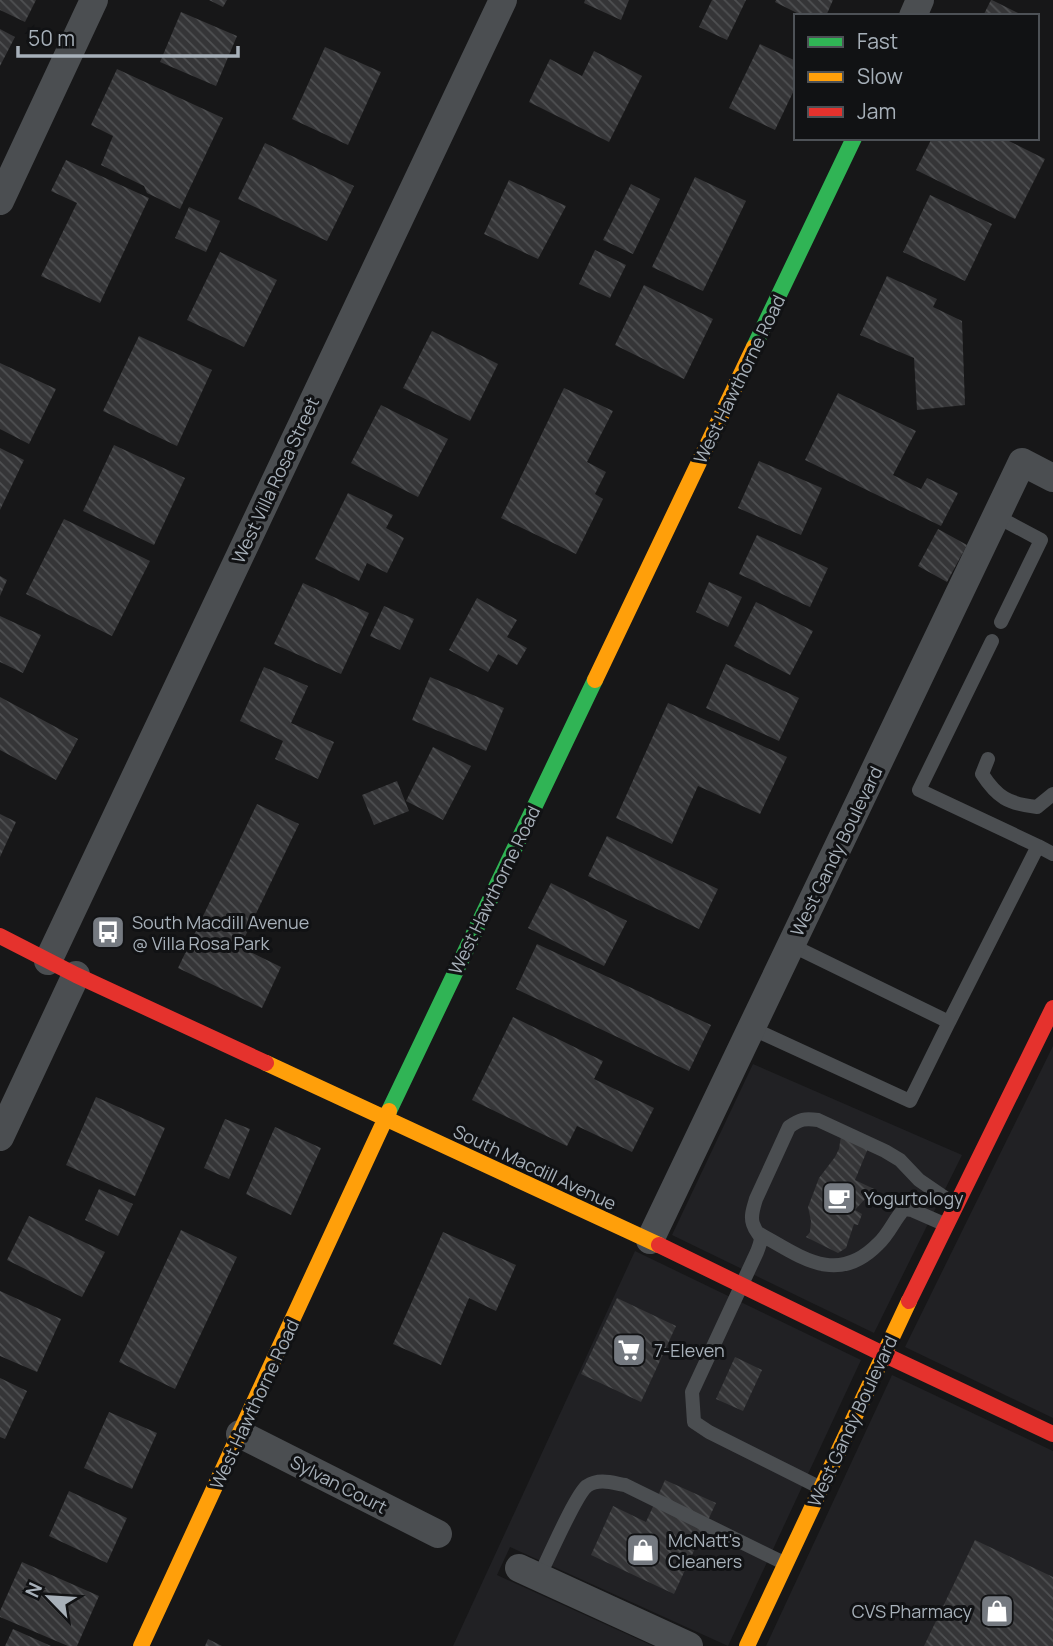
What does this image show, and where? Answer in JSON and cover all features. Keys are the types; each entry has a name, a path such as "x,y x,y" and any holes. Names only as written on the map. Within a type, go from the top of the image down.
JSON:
{"street":[{"path":"0,201 94,0"},
{"name":"West Villa Rosa Street","path":"48,961 503,0"},
{"name":"West Hawthorne Road","path":"141,1646 385,1119 853,140"},
{"name":"West Gandy Boulevard","path":"650,1240 1022,462 1053,478"},
{"name":"South Macdill Avenue","path":"0,936 76,975 650,1240 1053,1434"},
{"path":"0,1138 76,975"},
{"name":"West Gandy Boulevard","path":"747,1646 883,1354 1053,1008"},
{"name":"Sylvan Court","path":"240,1434 438,1534"},
{"path":"529,1573 689,1646"}],"lane":[{"path":"996,516 1047,543 1001,622"},
{"path":"992,640 919,790 1053,854"},
{"path":"988,759 982,774 994,792 1019,805 1037,807 1053,794"},
{"path":"751,1028 911,1101 1038,846"},
{"path":"791,944 950,1022"},
{"path":"946,1226 904,1209 890,1231 862,1258 844,1266 826,1266 812,1262 760,1234 753,1226 752,1218 756,1199 789,1127 799,1119 807,1118 818,1120 885,1151 956,1205"},
{"path":"760,1234 761,1242 743,1286 692,1392 694,1422 821,1488"},
{"path":"529,1573 587,1486 603,1481 625,1485 786,1563"}],"shaded area":[{"path":"1053,1046 1053,1418 905,1347"},
{"path":"753,1064 962,1155 874,1333 672,1235"},
{"path":"635,1251 861,1360 728,1646 510,1547 497,1575 653,1646 453,1646"},
{"path":"892,1375 1053,1451 1053,1646 766,1646"}],"building":[{"path":"0,0 36,0 25,22 0,10"},
{"path":"209,0 227,0 223,7"},
{"path":"585,0 629,0 621,20 584,3"},
{"path":"712,0 746,0 727,40 699,27"},
{"path":"833,0 827,14 799,14 775,2"},
{"path":"992,0 1020,14 984,14"},
{"path":"181,12 237,36 216,86 160,62"},
{"path":"0,29 15,37 0,66"},
{"path":"760,44 794,60 794,90 775,130 729,108"},
{"path":"325,47 381,72 348,145 292,119"},
{"path":"594,51 642,76 609,142 529,102 550,59 582,76"},
{"path":"117,69 223,118 180,209 147,193 144,186 101,165 113,136 91,125"},
{"path":"931,140 1007,140 1045,159 1015,219 916,170"},
{"path":"265,143 354,186 327,241 238,199"},
{"path":"66,160 149,198 100,303 41,276 77,203 51,191"},
{"path":"695,177 746,201 703,291 652,267"},
{"path":"509,180 566,206 538,259 484,234"},
{"path":"631,184 660,199 633,254 603,240"},
{"path":"930,195 992,224 965,281 903,252"},
{"path":"189,207 220,221 206,252 175,238"},
{"path":"595,250 626,265 610,298 579,284"},
{"path":"220,252 277,280 244,347 187,320"},
{"path":"887,276 937,299 933,307 962,321 965,405 917,410 914,358 860,335"},
{"path":"644,285 713,319 684,379 615,345"},
{"path":"432,331 498,364 470,421 403,388"},
{"path":"139,336 212,370 177,446 103,411"},
{"path":"0,363 56,389 29,444 0,429"},
{"path":"564,388 613,411 587,462 606,472 595,494 603,499 576,554 501,518"},
{"path":"838,393 916,431 893,475 921,489 927,478 958,493 941,526 805,460"},
{"path":"381,405 448,439 418,497 351,463"},
{"path":"114,445 185,478 154,545 83,511"},
{"path":"0,448 24,460 0,510"},
{"path":"759,461 822,488 801,535 738,508"},
{"path":"348,493 393,515 386,528 404,538 387,573 367,563 359,581 315,559"},
{"path":"64,519 150,561 112,636 26,594"},
{"path":"938,529 967,545 947,582 918,566"},
{"path":"757,535 828,568 810,607 739,574"},
{"path":"0,576 7,580 0,596"},
{"path":"709,582 742,597 728,627 696,612"},
{"path":"303,583 369,613 341,674 274,644"},
{"path":"477,598 517,620 507,637 527,648 517,665 498,654 488,672 449,650"},
{"path":"756,602 813,631 790,675 734,646"},
{"path":"384,606 414,619 400,650 370,636"},
{"path":"0,616 41,635 23,673 0,662"},
{"path":"726,664 799,698 779,741 706,708"},
{"path":"264,667 308,686 291,723 334,742 318,779 275,759 283,741 240,721"},
{"path":"430,677 504,708 486,751 412,720"},
{"path":"0,697 78,739 56,780 0,750"},
{"path":"668,703 787,757 760,814 698,786 672,844 616,818"},
{"path":"433,747 471,766 443,820 406,801"},
{"path":"397,781 409,811 374,825 362,795"},
{"path":"257,804 299,824 240,947 281,967 262,1008 178,968"},
{"path":"0,814 16,822 0,857"},
{"path":"607,836 718,889 699,929 588,876"},
{"path":"551,883 627,921 604,966 528,928"},
{"path":"537,944 711,1025 689,1071 516,989"},
{"path":"513,1017 603,1061 594,1079 654,1108 632,1152 577,1126 567,1146 472,1100"},
{"path":"96,1097 165,1128 135,1196 66,1165"},
{"path":"225,1119 250,1129 229,1179 204,1168"},
{"path":"275,1127 321,1148 291,1215 246,1194"},
{"name":"Yogurtology","path":"841,1136 869,1146 855,1180 874,1189 855,1210 862,1214 858,1225 854,1224 846,1248 838,1253 806,1237 810,1232 811,1221 808,1207 819,1178 839,1149"},
{"path":"99,1189 133,1204 118,1236 85,1220"},
{"path":"29,1216 105,1252 82,1297 7,1260"},
{"path":"181,1230 237,1257 175,1389 119,1362"},
{"path":"443,1232 516,1265 496,1311 469,1298 441,1365 393,1344"},
{"path":"0,1291 61,1319 37,1372 0,1356"},
{"name":"7-Eleven","path":"617,1298 676,1326 641,1402 581,1374"},
{"name":"7-Eleven","path":"735,1357 762,1370 743,1411 716,1399"},
{"path":"0,1378 27,1391 5,1439 0,1437"},
{"path":"109,1412 157,1433 132,1489 84,1468"},
{"name":"McNatt's Cleaners","path":"665,1480 716,1503 674,1594 591,1555 613,1506 646,1522"},
{"path":"69,1491 127,1518 107,1563 49,1536"},
{"name":"CVS Pharmacy","path":"975,1540 1053,1577 1053,1646 924,1646"},
{"path":"22,1562 99,1596 77,1646 68,1646 0,1617 0,1611"},
{"path":"13,1629 51,1646 5,1646"},
{"path":"208,1639 222,1646 205,1646"}],"traffic: fast":[{"path":"754,347 853,140"},
{"path":"389,1111 595,680"}],"traffic: slow":[{"path":"595,680 754,347"},
{"path":"266,1063 659,1245"},
{"path":"141,1646 389,1111"},
{"path":"747,1646 909,1301"}],"traffic: jam":[{"path":"0,936 76,975 266,1063"},
{"path":"909,1301 1053,1008"},
{"path":"659,1245 1053,1434"}],"place":[{"name":"South Macdill Avenue @ Villa Rosa Park","path":"108,932"},
{"name":"Yogurtology","path":"839,1198"},
{"name":"7-Eleven","path":"629,1350"},
{"name":"McNatt's Cleaners","path":"643,1550"},
{"name":"CVS Pharmacy","path":"997,1611"}]}
